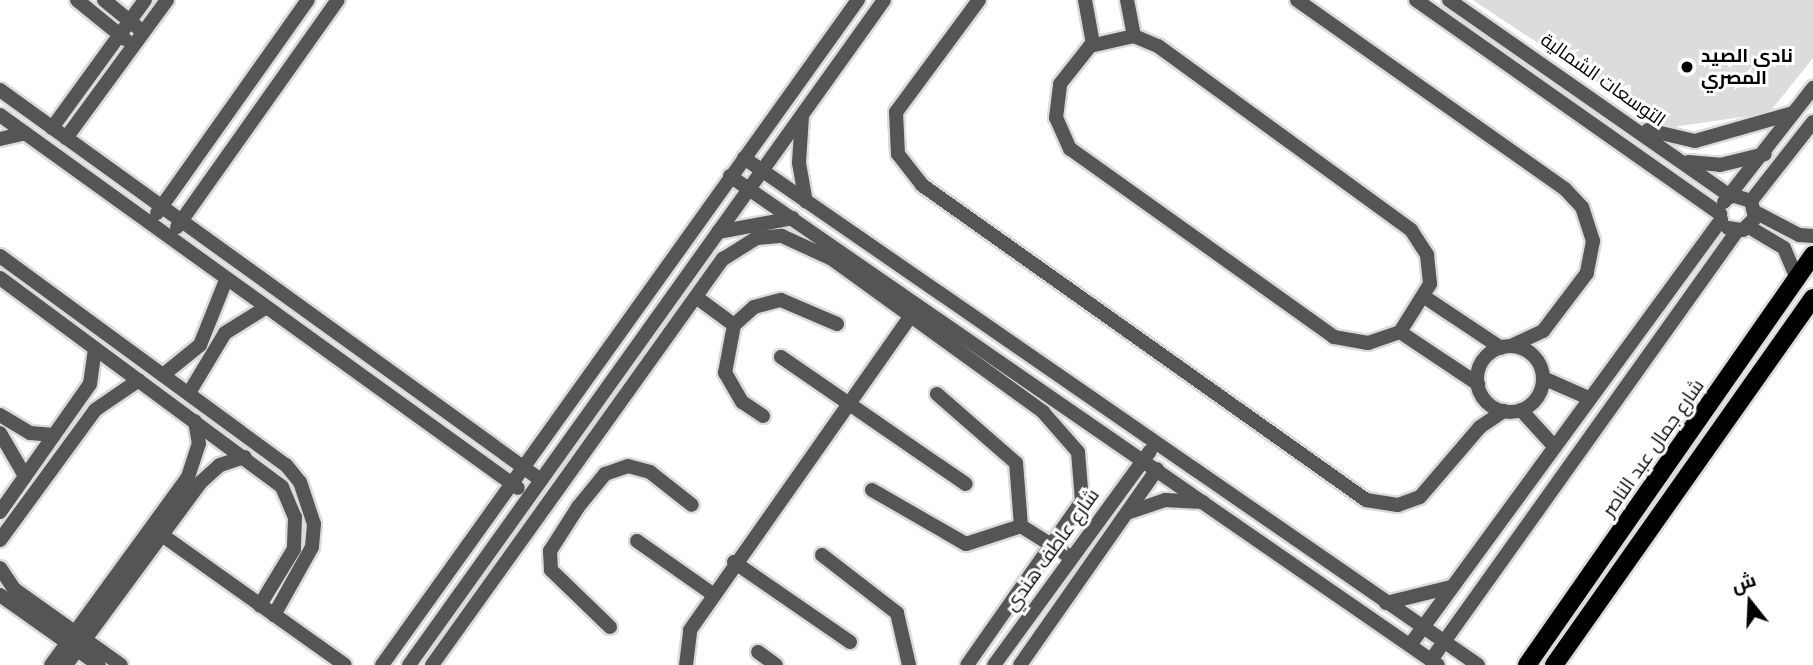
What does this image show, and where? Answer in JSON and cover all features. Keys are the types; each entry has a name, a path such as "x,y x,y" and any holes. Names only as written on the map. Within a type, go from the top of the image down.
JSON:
{"main road":[{"name":"شارع جمال عبد الناصر","path":"1527,665 1813,255"},
{"path":"1555,665 1813,298"}],"street":[{"path":"77,0 134,46"},
{"path":"104,0 144,32"},
{"path":"52,128 145,0"},
{"path":"66,138 167,0"},
{"path":"150,223 308,0"},
{"path":"170,237 338,0"},
{"path":"382,665 730,176 859,0"},
{"path":"409,665 884,0"},
{"path":"979,0 895,111 898,154 922,185 1366,500 1398,505 1420,497 1480,427 1504,411 1521,410 1537,398 1542,372 1543,331"},
{"path":"1085,0 1093,44"},
{"path":"1127,0 1134,36"},
{"path":"1297,0 1574,197 1591,230 1591,263 1543,331 1506,347 1482,362 1478,384"},
{"path":"1416,0 1514,67 1720,217 1784,248 1797,279"},
{"name":"التوسعات الشمالية","path":"1449,0 1527,50 1733,196 1799,235 1813,236"},
{"path":"1134,36 1158,46 1411,230 1430,269 1426,298 1401,332 1368,343 1334,337 1070,149 1059,129 1056,95 1093,44 1134,36"},
{"path":"1514,67 1527,50"},
{"path":"1410,645 1586,397 1813,88"},
{"path":"0,90 541,480"},
{"path":"1634,126 1695,141 1752,129 1797,110"},
{"path":"804,111 798,150 806,201"},
{"path":"0,115 529,496"},
{"path":"730,176 1144,459 1434,662 1445,640 1743,229 1753,207 1813,122"},
{"path":"0,139 25,133"},
{"path":"1681,160 1720,165 1765,155"},
{"path":"744,158 1478,665"},
{"path":"718,232 793,218"},
{"path":"432,665 696,297 738,246 782,236 815,249 911,316 1072,440 1085,489 1052,545 967,665"},
{"path":"0,256 286,465 310,502 312,547 274,615"},
{"path":"0,278 282,487 295,517 288,564 260,605"},
{"path":"163,375 200,345 226,280"},
{"path":"696,297 734,325"},
{"path":"1426,298 1506,347 1529,352 1542,372 1586,397"},
{"path":"763,416 742,402 725,373 734,325 754,307 781,300 837,324"},
{"path":"188,393 225,332 265,308"},
{"path":"687,665 690,630 734,562 911,316"},
{"path":"1401,332 1478,384 1485,400 1480,427"},
{"path":"0,512 90,384 95,348"},
{"path":"782,357 966,484"},
{"path":"0,540 95,410 139,380"},
{"path":"937,394 1016,463 1021,526"},
{"path":"1485,400 1504,411"},
{"path":"1521,410 1552,444"},
{"path":"0,415 30,433 54,435"},
{"path":"66,665 76,641 188,477 198,455 195,421"},
{"path":"0,433 25,476"},
{"name":"شارع عاطف هندي","path":"994,665 1069,556 1156,443"},
{"path":"51,665 76,641 210,473 245,457"},
{"path":"610,627 551,570 550,551 578,507 605,474 628,466 650,472 692,505"},
{"name":"شارع عاطف هندي","path":"1020,665 1157,468"},
{"path":"1125,483 1135,482 1139,495"},
{"path":"872,490 966,544 1021,526 1069,556"},
{"path":"556,493 578,507"},
{"path":"1126,513 1165,500 1206,503"},
{"path":"162,535 345,665"},
{"path":"637,541 713,595"},
{"path":"822,555 897,613 909,665"},
{"path":"734,562 850,642"},
{"path":"0,568 14,589 76,641 99,665"},
{"path":"1386,603 1451,587"},
{"path":"0,595 121,665"},
{"path":"758,652 776,665"}],"shaded area":[{"name":"نادى الصيد المصري","path":"1473,0 1813,0 1813,58 1769,113 1666,128"}],"place":[{"name":"نادى الصيد المصري","path":"1687,67"}]}
